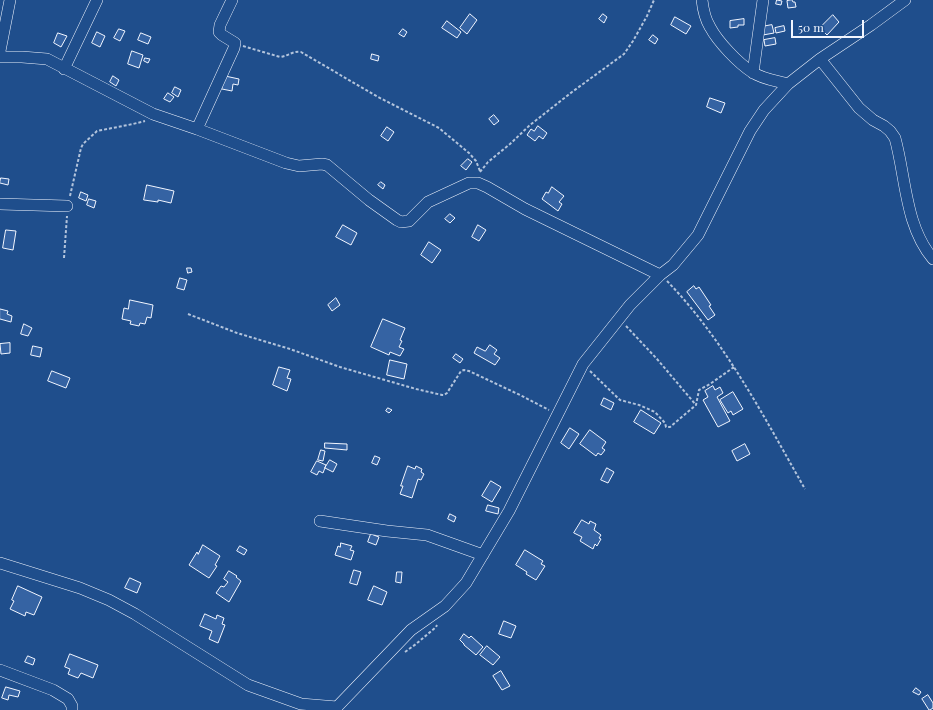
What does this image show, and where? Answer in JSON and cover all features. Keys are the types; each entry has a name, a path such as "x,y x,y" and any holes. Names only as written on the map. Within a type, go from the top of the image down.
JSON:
{"street":[{"path":"0,51 10,0"},
{"path":"64,69 97,0"},
{"path":"196,129 234,48 235,43 219,32 220,25 232,0"},
{"path":"702,0 703,10 709,26 718,39 736,58 753,73 788,84"},
{"path":"753,73 763,0"},
{"path":"0,563 80,588 109,600 135,614 248,685 301,704 337,709 411,630 445,606 466,582 509,511 583,364 630,305 660,275 673,265 698,235 750,131 764,110 788,84 820,59 905,0"},
{"path":"0,57 22,57 47,60 153,114 286,163 299,166 327,165 369,200 401,222 410,221 428,202 469,183 478,183 525,209 660,275"},
{"path":"820,59 859,108 873,120 884,126 895,138 911,216 919,237 933,259"},
{"path":"0,204 67,206"},
{"path":"320,520 427,536 483,555"},
{"path":"0,670 53,690 68,699 72,706 72,710"}],"path":[{"path":"480,171 488,162 530,125 624,54 647,16 654,0"},
{"path":"235,43 280,57 295,52 301,52 378,97 439,128 476,161 480,171 478,183"},
{"path":"64,258 67,206 83,144 97,131 133,124 146,120 153,114"},
{"path":"660,275 691,308 734,367 805,489"},
{"path":"188,314 237,334 290,349 340,367 442,395 447,393 461,371 469,371 558,414"},
{"path":"619,319 657,359 696,405"},
{"path":"583,364 620,400 639,404 655,412 666,427 670,427 696,405 699,390 734,367"}],"building":[{"path":"777,0 782,1 781,5 776,4"},
{"path":"792,0 795,2 796,7 788,8 787,1"},
{"path":"470,14 477,20 467,34 460,28"},
{"path":"603,14 607,17 604,23 599,19"},
{"path":"833,15 839,22 827,35 820,28"},
{"path":"675,17 691,26 686,34 671,25"},
{"path":"744,19 744,25 738,25 738,27 730,28 730,21"},
{"path":"447,21 461,32 457,38 442,28"},
{"path":"772,25 774,33 763,35 761,27"},
{"path":"784,26 785,31 776,33 775,28"},
{"path":"119,29 125,31 120,41 114,38"},
{"path":"403,29 407,32 404,37 399,34"},
{"path":"97,32 105,36 100,47 92,43"},
{"path":"58,33 67,36 61,47 54,43"},
{"path":"141,33 151,37 148,44 138,40"},
{"path":"653,35 658,39 655,44 649,40"},
{"path":"775,38 776,44 765,46 764,40"},
{"path":"132,51 143,55 139,68 128,64"},
{"path":"372,54 379,56 378,61 371,59"},
{"path":"145,58 150,59 148,63 144,61"},
{"path":"113,76 119,80 116,86 110,82"},
{"path":"225,76 239,79 238,85 233,84 232,91 222,89"},
{"path":"175,87 181,90 178,97 172,93"},
{"path":"168,93 174,97 170,102 164,99"},
{"path":"710,98 725,103 721,113 707,107"},
{"path":"494,115 499,121 494,125 489,119"},
{"path":"538,126 547,133 543,139 539,136 535,141 527,135 531,129 534,131"},
{"path":"387,127 394,132 388,141 381,136"},
{"path":"468,159 472,162 466,170 461,166"},
{"path":"1,178 9,179 8,185 0,183"},
{"path":"381,182 385,185 383,189 378,185"},
{"path":"147,185 174,191 171,203 158,200 158,202 144,200"},
{"path":"552,187 564,196 559,202 562,204 558,211 542,199 546,192 548,193"},
{"path":"81,192 88,195 86,201 79,198"},
{"path":"89,199 96,201 94,208 87,205"},
{"path":"450,214 455,218 450,223 445,219"},
{"path":"343,225 357,233 351,245 336,237"},
{"path":"478,225 486,230 479,241 472,237"},
{"path":"6,230 16,231 13,250 3,248"},
{"path":"429,242 441,250 432,263 421,255"},
{"path":"187,268 191,268 192,272 188,273"},
{"path":"180,278 187,280 184,290 177,288"},
{"path":"694,286 696,289 699,287 711,305 709,306 715,315 708,320 687,292"},
{"path":"336,298 340,305 332,311 328,305"},
{"path":"130,300 153,305 151,318 147,317 145,324 140,323 139,326 130,324 131,321 122,319 124,308 128,309"},
{"path":"0,309 8,311 7,314 12,316 11,322 0,319"},
{"path":"383,319 405,328 400,340 402,341 399,347 404,349 400,356 390,352 389,355 371,347"},
{"path":"24,324 32,328 28,336 21,334"},
{"path":"10,343 10,353 1,354 0,344"},
{"path":"490,345 497,350 494,354 500,358 495,365 474,353 477,347 485,351"},
{"path":"33,346 42,348 40,357 31,355"},
{"path":"456,354 463,359 460,363 453,358"},
{"path":"390,360 407,364 404,379 387,375"},
{"path":"279,367 290,370 287,378 291,379 287,391 273,385"},
{"path":"52,371 70,378 66,388 48,381"},
{"path":"713,386 715,390 720,387 723,393 717,397 730,421 718,427 703,400 708,397 705,391"},
{"path":"733,392 743,409 733,415 731,411 728,413 720,400"},
{"path":"604,398 614,403 611,410 601,405"},
{"path":"388,408 392,410 389,413 386,411"},
{"path":"641,410 661,423 654,434 634,422"},
{"path":"570,428 579,434 569,449 561,443"},
{"path":"590,430 606,442 602,448 605,450 601,455 598,453 596,456 580,444"},
{"path":"325,443 347,444 347,450 325,448"},
{"path":"745,444 750,454 737,461 732,451"},
{"path":"321,450 325,451 323,461 318,460"},
{"path":"375,456 380,458 377,465 372,463"},
{"path":"330,460 337,464 333,472 325,468"},
{"path":"317,461 326,465 323,473 319,471 317,475 311,472"},
{"path":"408,466 415,469 416,466 422,469 421,472 424,474 421,480 418,479 412,498 400,494 403,486 401,486"},
{"path":"607,468 614,472 608,483 601,480"},
{"path":"491,481 501,487 492,502 482,496"},
{"path":"488,505 499,508 498,514 486,511"},
{"path":"450,514 456,517 454,522 448,519"},
{"path":"582,520 589,524 590,521 596,524 594,530 601,535 599,538 601,539 597,546 595,544 593,549 580,541 582,537 574,533"},
{"path":"371,534 379,537 376,545 368,542"},
{"path":"341,543 352,546 350,550 354,551 351,560 335,555 338,546 340,547"},
{"path":"203,545 220,556 215,565 217,566 209,578 189,565"},
{"path":"240,546 247,550 244,555 237,551"},
{"path":"525,550 543,561 541,564 545,566 536,580 516,565"},
{"path":"354,570 361,572 357,585 350,583"},
{"path":"229,571 237,576 236,577 241,581 229,602 216,593 221,586 224,587 228,582 224,579"},
{"path":"397,572 402,572 401,583 396,582"},
{"path":"130,578 141,583 137,593 125,588"},
{"path":"18,586 42,597 34,615 26,612 25,616 10,609"},
{"path":"374,586 387,592 382,605 368,600"},
{"path":"205,614 216,619 217,615 224,618 222,624 225,625 218,643 209,639 212,631 200,626"},
{"path":"504,621 516,626 511,638 499,634"},
{"path":"464,634 469,638 471,636 483,647 476,655 460,640"},
{"path":"487,646 500,657 493,665 480,655"},
{"path":"70,654 98,665 93,678 81,673 78,678 68,674 70,669 65,667"},
{"path":"28,656 35,659 33,665 25,662"},
{"path":"501,671 510,686 502,690 493,676"},
{"path":"6,687 20,691 18,697 9,695 8,700 2,698"},
{"path":"916,688 921,692 919,695 913,692"},
{"path":"928,695 933,703 933,708 930,710 922,699"}]}
